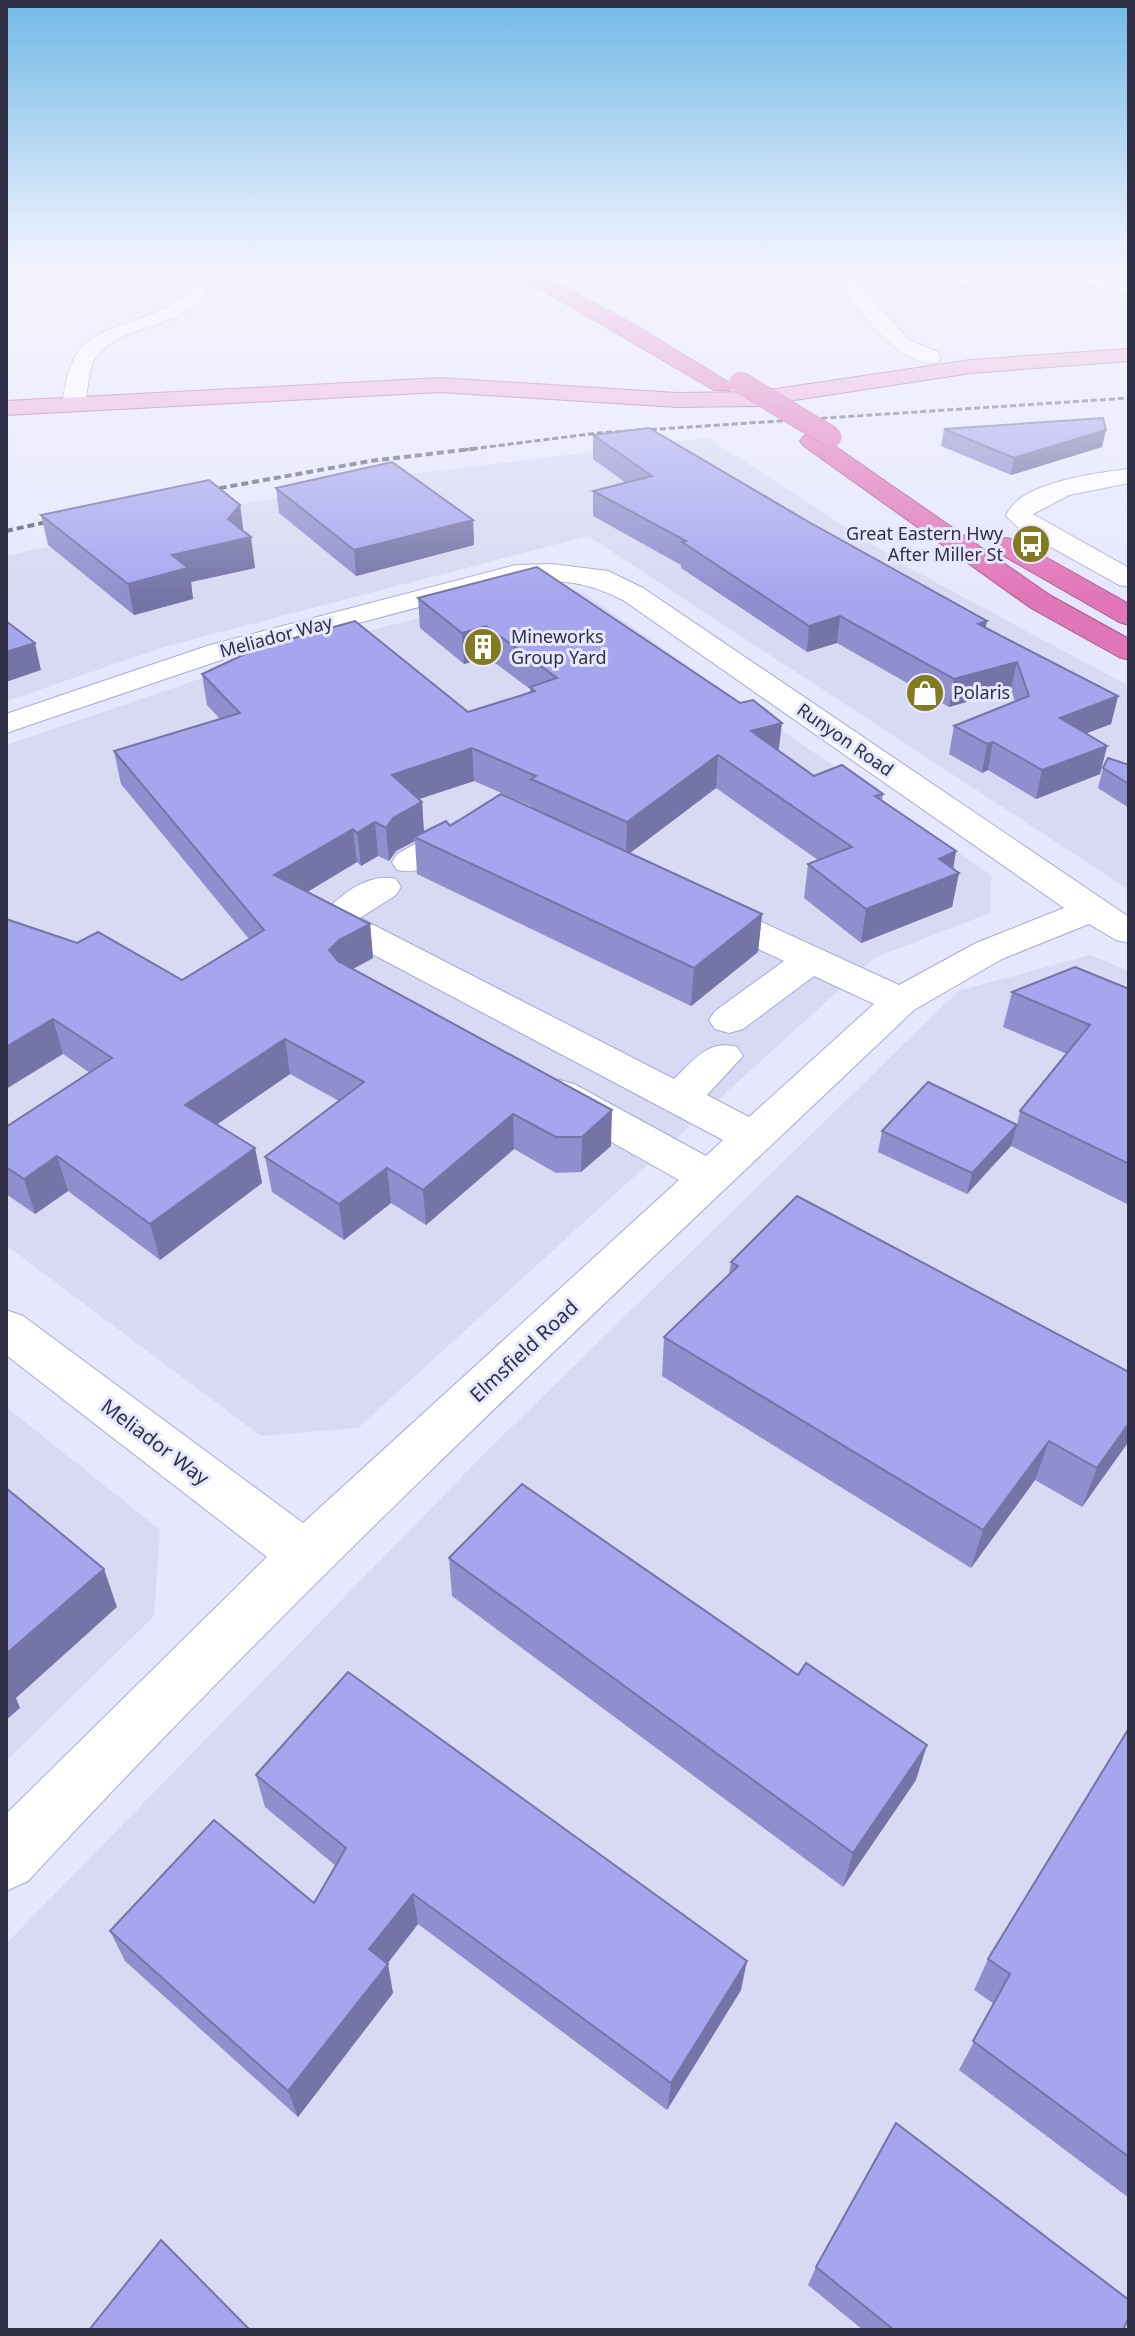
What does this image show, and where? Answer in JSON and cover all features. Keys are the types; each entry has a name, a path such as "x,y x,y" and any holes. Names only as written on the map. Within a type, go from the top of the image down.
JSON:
{"highway":[{"path":"723,380 731,384"},
{"path":"725,380 821,439 1129,616"},
{"path":"821,439 1041,602 1129,651"}],"main road":[{"path":"6,408 441,385 504,386 654,399 711,400 823,392 898,380"}],"street":[{"path":"73,404 78,380"},
{"path":"1127,477 1078,485 1036,499 1022,507 1019,516 1129,579"},
{"name":"Meliador Way","path":"6,724 220,651 516,573 552,572"},
{"name":"Runyon Road","path":"552,572 598,577 633,594 1110,921"},
{"path":"497,812 396,874 343,913 338,921 754,1138"},
{"path":"682,899 900,1001"},
{"name":"Elmsfield Road","path":"6,1859 72,1787 305,1555 900,1001 989,951 1110,921"},
{"path":"678,1099 726,1038 811,960"},
{"path":"521,1074 711,1178"},
{"name":"Meliador Way","path":"6,1329 305,1555"}],"shaded area":[{"path":"708,438 909,568 1129,686 1129,890 588,536 171,645 6,701 6,556 214,509 419,473"},
{"path":"533,588 582,592 991,875 990,913 874,958 358,1428 261,1436 6,1245 6,745 246,663"},
{"path":"1090,955 1129,971 1129,2330 6,2330 6,1944 487,1451 958,991"},
{"path":"6,1407 160,1530 154,1616 6,1761"}],"building":[{"path":"1103,418 1106,430 1014,458 944,429"},
{"path":"649,428 807,521 987,621 978,624 1118,696 1060,718 1107,746 1042,770 993,742 987,744 954,726 1029,696 1017,662 954,679 840,616 809,626 682,542 686,541 593,491 652,476 593,435"},
{"path":"392,462 473,520 354,550 276,488"},
{"path":"209,480 240,505 228,519 251,537 172,555 188,568 128,584 41,515"},
{"path":"537,567 740,703 753,700 782,723 751,731 814,776 842,765 883,794 875,796 956,851 939,859 959,873 866,909 808,864 852,847 718,755 627,822 531,779 536,776 472,748 392,775 422,802 393,818 386,828 375,822 357,833 353,829 274,875 370,924 339,940 329,950 338,961 612,1110 582,1137 556,1137 513,1114 423,1190 387,1168 339,1204 265,1157 364,1082 285,1039 185,1105 255,1148 150,1224 57,1156 24,1179 6,1167 6,1127 112,1058 53,1019 6,1047 6,919 77,943 98,932 182,980 264,930 114,751 240,713 202,674 258,648 355,621 468,712 535,691 530,687 557,678 486,626 462,633 418,598"},
{"path":"6,621 35,643 6,652"},
{"path":"1108,758 1129,765 1129,784 1103,768"},
{"path":"501,794 762,914 694,968 414,837 446,821 450,826"},
{"path":"1075,967 1129,989 1129,1164 1020,1111 1090,1025 1012,992"},
{"path":"928,1082 1017,1125 972,1173 882,1131"},
{"path":"797,1196 1129,1372 1129,1423 1097,1468 1049,1441 983,1530 664,1337 738,1266 731,1262"},
{"path":"522,1484 798,1675 806,1663 927,1745 853,1853 449,1558"},
{"path":"6,1488 104,1569 6,1654"},
{"path":"348,1672 747,1961 671,2083 413,1894 369,1949 388,1964 288,2091 110,1931 214,1820 314,1903 346,1848 256,1775"},
{"path":"1129,1728 1129,2157 973,2041 1010,1974 988,1959"},
{"path":"896,2123 1129,2300 1129,2317 1123,2330 894,2330 816,2267"},
{"path":"161,2240 250,2330 89,2330"}],"railway":[{"path":"463,450 598,433 1129,398"},
{"path":"198,492 370,461 480,448"},
{"path":"6,531 65,518"}],"place":[{"name":"Great Eastern Hwy After Miller St","path":"1031,544"},
{"name":"Mineworks Group Yard","path":"483,647"},
{"name":"Polaris","path":"925,693"}]}
